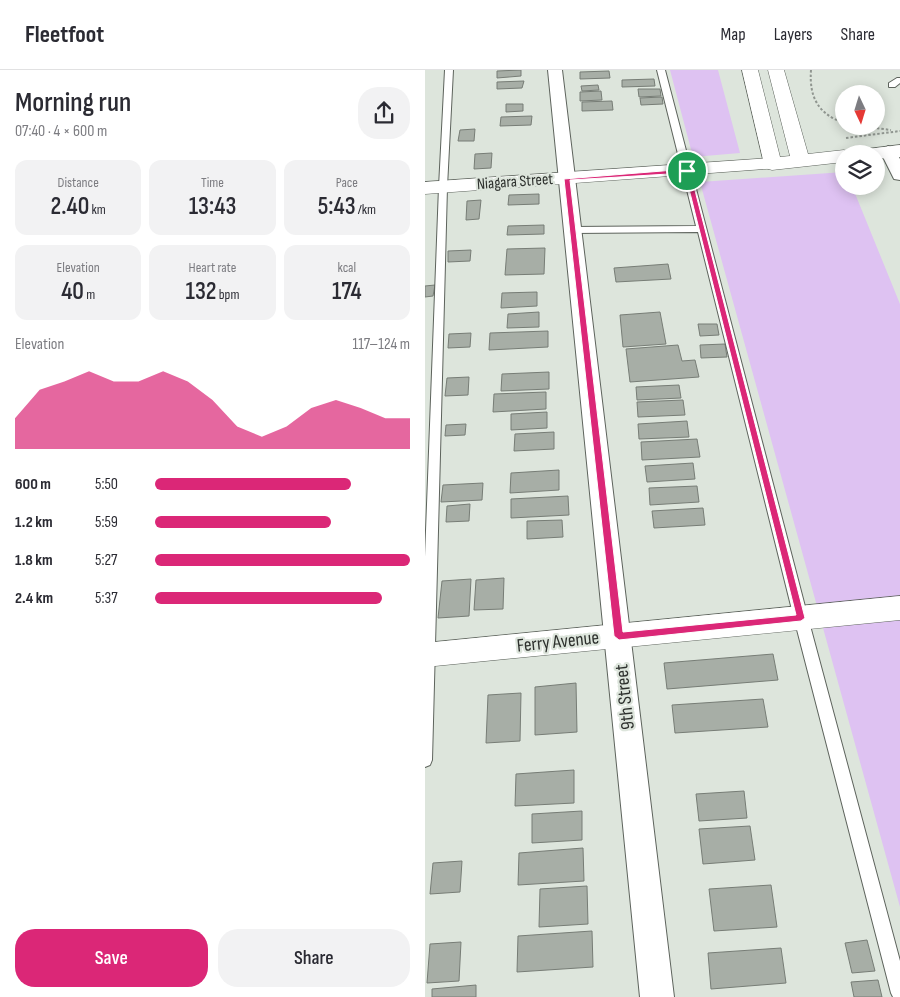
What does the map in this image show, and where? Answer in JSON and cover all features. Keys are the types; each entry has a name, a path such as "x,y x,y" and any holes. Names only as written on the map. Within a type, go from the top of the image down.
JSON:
{"main road":[{"path":"750,70 771,164"},
{"path":"776,70 800,160"},
{"name":"Niagara Street","path":"434,187 771,164 800,160 835,150"},
{"name":"Ferry Avenue","path":"427,655 900,608"}],"street":[{"name":"9th Street","path":"555,70 619,636 657,997"},
{"path":"894,151 900,175"}],"lane":[{"path":"425,760 434,187 449,70"},
{"path":"661,70 801,618 900,993"},
{"path":"892,85 900,80"},
{"path":"573,230 702,229"}],"path":[{"path":"811,70 811,92 815,106 827,117 835,120"},
{"path":"885,129 900,131"},
{"path":"852,145 900,131"}],"shaded area":[{"path":"670,70 718,70 740,153 693,157"},
{"path":"835,173 835,195 856,195 900,304 900,907 700,182"}],"building":[{"path":"521,70 521,76 497,78 497,71"},
{"path":"609,71 610,78 580,79 580,72"},
{"path":"654,79 655,86 622,87 622,80"},
{"path":"524,81 522,88 497,89 497,82"},
{"path":"598,85 599,90 582,91 581,86"},
{"path":"638,89 660,89 661,96 639,97"},
{"path":"601,91 602,100 580,101 580,92"},
{"path":"662,97 663,104 641,105 640,98"},
{"path":"612,101 613,110 582,111 582,102"},
{"path":"506,104 523,104 523,111 506,112"},
{"path":"532,116 531,125 500,126 501,117"},
{"path":"475,129 474,141 458,141 460,130"},
{"path":"492,153 491,168 474,169 475,154"},
{"path":"539,194 539,204 508,205 509,195"},
{"path":"481,200 479,219 466,220 467,201"},
{"path":"544,225 544,234 507,235 508,226"},
{"path":"545,248 544,274 505,275 507,249"},
{"path":"471,250 470,261 448,262 448,251"},
{"path":"668,264 671,279 616,282 614,268"},
{"path":"435,285 433,296 425,297 425,286"},
{"path":"537,292 537,306 501,308 502,293"},
{"path":"539,312 539,327 507,328 508,314"},
{"path":"660,312 666,344 623,347 620,315"},
{"path":"698,324 717,324 719,335 700,336"},
{"path":"548,331 548,347 489,350 490,333"},
{"path":"471,333 470,347 448,348 449,334"},
{"path":"725,344 727,357 701,358 700,345"},
{"path":"678,345 682,361 695,360 699,377 630,382 626,349"},
{"path":"549,372 549,389 501,391 502,374"},
{"path":"469,377 468,395 445,396 447,378"},
{"path":"679,385 681,398 637,400 636,387"},
{"path":"546,392 546,409 493,412 494,394"},
{"path":"683,400 685,415 638,417 637,402"},
{"path":"547,412 547,428 511,430 511,414"},
{"path":"687,421 689,437 639,439 638,424"},
{"path":"466,424 465,435 445,436 446,425"},
{"path":"554,432 554,449 514,451 515,434"},
{"path":"697,439 700,457 642,460 641,442"},
{"path":"693,463 695,479 647,482 645,466"},
{"path":"559,470 559,490 510,493 511,473"},
{"path":"483,483 482,500 441,502 443,485"},
{"path":"697,486 699,502 650,505 649,488"},
{"path":"568,496 569,515 511,518 511,499"},
{"path":"470,504 469,521 446,522 447,506"},
{"path":"703,508 705,525 654,528 652,511"},
{"path":"562,520 563,537 527,539 527,521"},
{"path":"504,578 503,609 474,610 476,580"},
{"path":"471,579 469,616 438,618 442,581"},
{"path":"773,654 778,680 667,689 664,663"},
{"path":"576,683 577,732 535,735 535,687"},
{"path":"521,693 520,741 486,743 488,695"},
{"path":"763,699 768,727 675,733 672,705"},
{"path":"574,770 574,803 515,806 516,774"},
{"path":"744,791 747,818 699,821 696,794"},
{"path":"582,811 582,840 532,843 532,814"},
{"path":"750,826 755,860 703,864 699,829"},
{"path":"583,848 584,881 518,885 519,853"},
{"path":"462,861 460,892 430,894 433,863"},
{"path":"771,885 777,927 714,931 709,889"},
{"path":"587,886 588,924 539,927 540,889"},
{"path":"592,931 593,967 517,972 518,936"},
{"path":"867,940 875,971 852,973 845,943"},
{"path":"461,942 459,981 427,983 430,944"},
{"path":"781,948 786,983 711,989 708,953"},
{"path":"878,980 882,997 854,997 851,982"},
{"path":"476,985 476,997 432,997 432,989"}],"route":[{"path":"687,171 801,618 619,636 567,179 687,171"}]}
